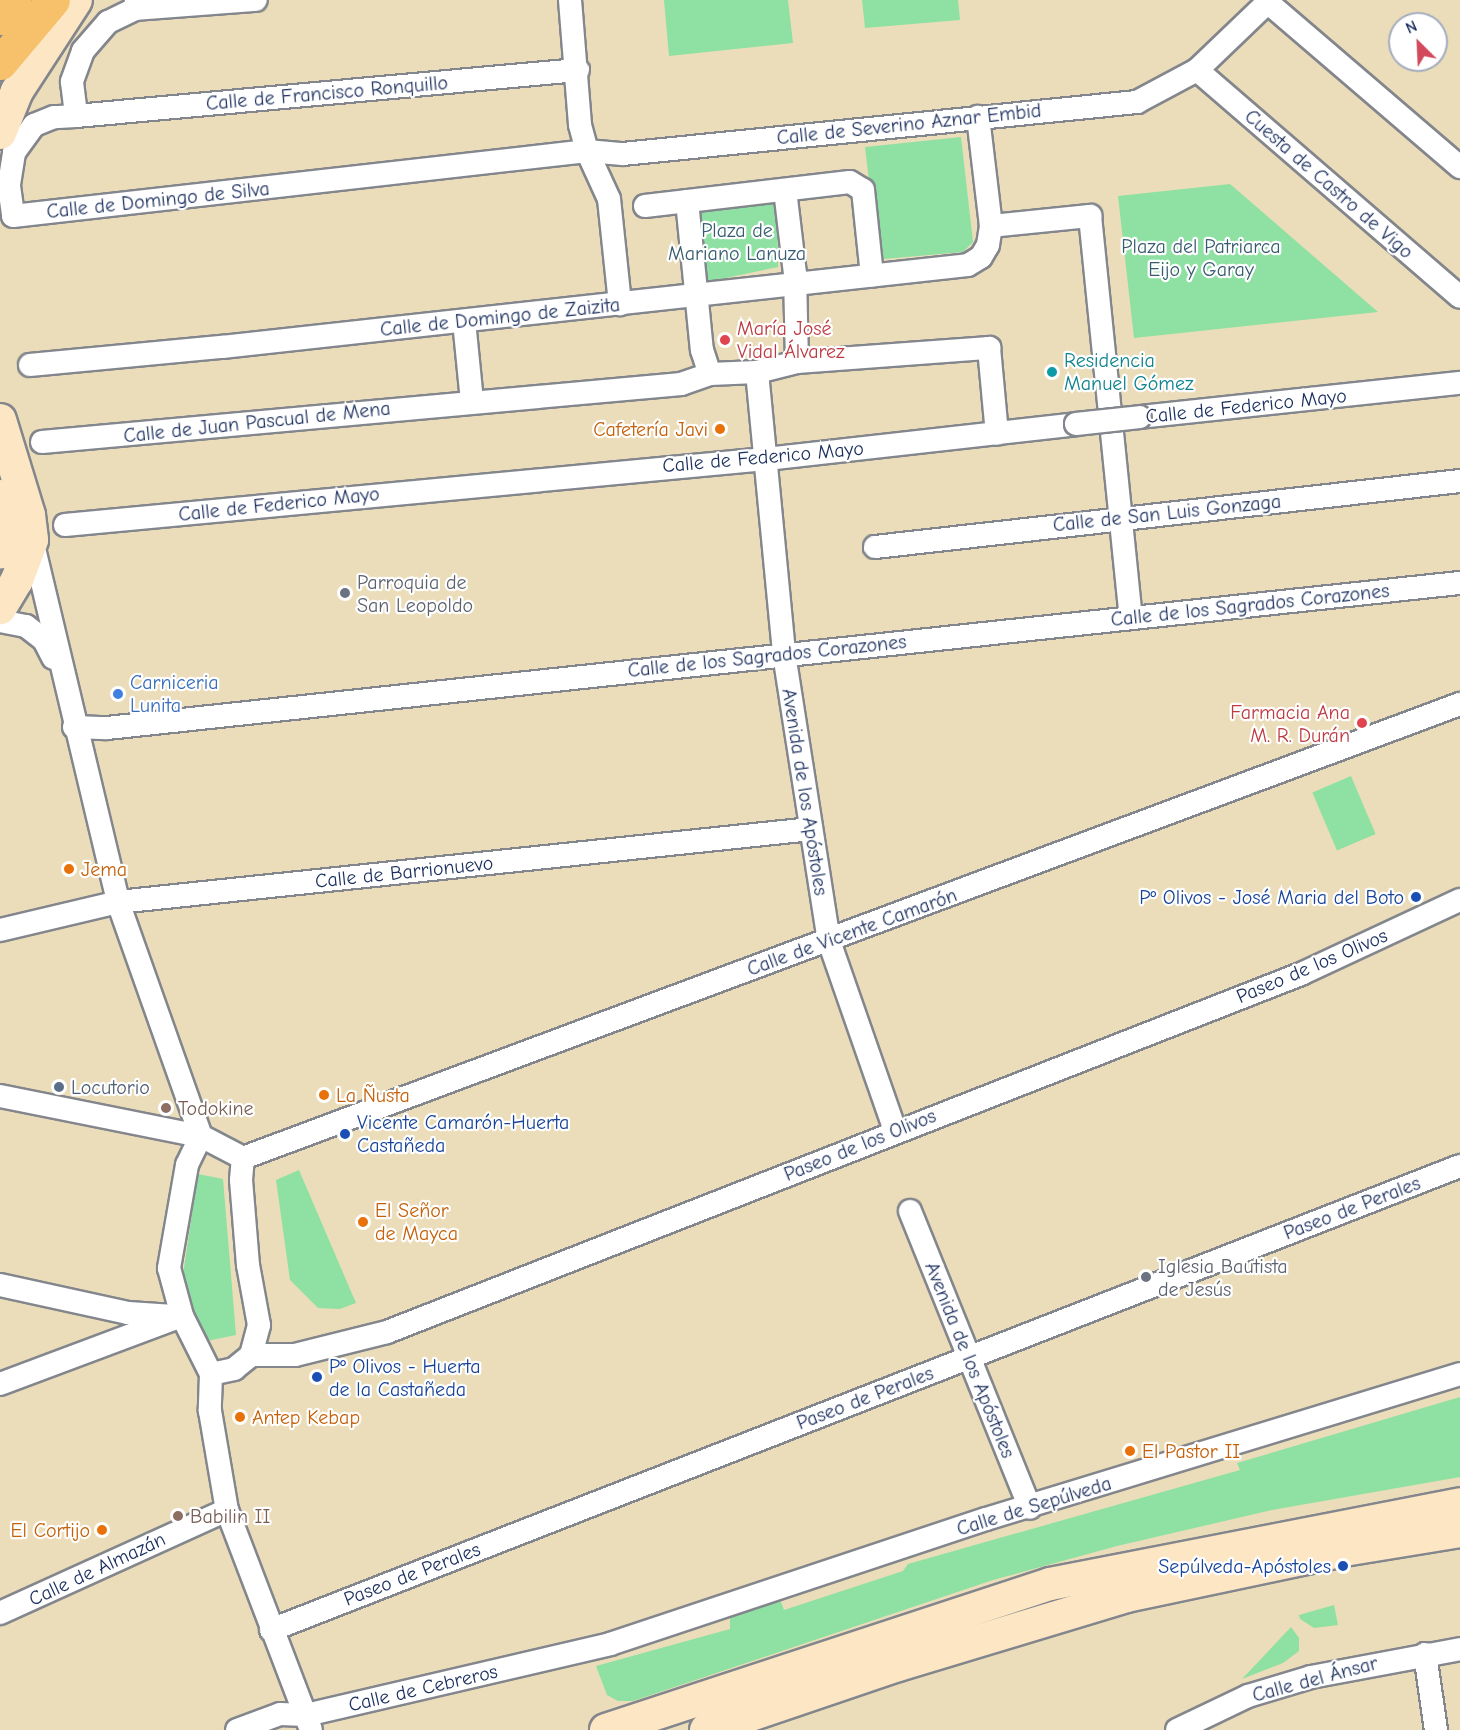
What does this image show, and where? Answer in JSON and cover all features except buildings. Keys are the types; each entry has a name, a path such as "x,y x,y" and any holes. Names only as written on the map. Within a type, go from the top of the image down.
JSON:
{"main road":[{"path":"0,18 15,0"},
{"path":"0,63 53,0"}],"street":[{"path":"0,133 17,91 76,0"},
{"path":"76,116 72,82 83,51 108,22 135,5 256,0"},
{"path":"570,0 578,70 580,125 587,151 609,199 620,304"},
{"path":"1268,1 1460,167"},
{"name":"Calle de Severino Aznar Embid","path":"587,151 623,154 1137,102 1197,70 1218,53 1268,1"},
{"name":"Calle de Francisco Ronquillo","path":"76,116 578,70"},
{"name":"Cuesta de Castro de Vigo","path":"1197,70 1460,297"},
{"name":"Calle de Domingo de Silva","path":"76,116 54,117 34,125 14,153 9,186 13,216 587,151"},
{"path":"978,117 991,226 1090,216 1131,618"},
{"path":"645,206 850,182 862,190 872,276"},
{"path":"785,190 795,285 797,362"},
{"path":"687,201 702,350 710,374"},
{"name":"Calle de Domingo de Zaizita","path":"30,364 464,321 969,265 988,245 991,226"},
{"path":"464,321 472,400"},
{"name":"Calle de Juan Pascual de Mena","path":"42,442 472,400 681,384 710,374 757,372 797,362 989,348 997,434"},
{"name":"Avenida de los Apóstoles","path":"757,372 784,654 829,942 895,1131"},
{"name":"Calle de Federico Mayo","path":"65,525 765,459 1460,383"},
{"path":"0,420 29,515 32,540 61,673 118,902 201,1136 187,1165 169,1268 182,1316 211,1374 210,1411 227,1510 308,1722"},
{"name":"Calle de San Luis Gonzaga","path":"875,547 1460,481"},
{"path":"0,496 6,518 0,552"},
{"path":"0,608 16,580 32,540"},
{"name":"Calle de los Sagrados Corazones","path":"74,727 119,727 1460,583"},
{"path":"0,621 26,626 44,640 61,673"},
{"name":"Calle de Vicente Camarón","path":"243,1158 829,942 1460,704"},
{"name":"Calle de Barrionuevo","path":"0,930 118,902 812,829"},
{"name":"Paseo de los Olivos","path":"251,1355 295,1355 387,1332 895,1131 1301,974 1459,906"},
{"path":"0,1096 201,1136 243,1158 241,1180 248,1265 259,1325 251,1355 234,1369 211,1374"},
{"name":"Paseo de Perales","path":"271,1630 1460,1166"},
{"name":"Avenida de los Apóstoles","path":"910,1211 1030,1508"},
{"path":"0,1285 128,1313 182,1316"},
{"path":"0,1384 182,1316"},
{"name":"Calle de Sepúlveda","path":"610,1644 986,1519 1030,1508 1460,1374"},
{"path":"606,1730 1050,1584 1460,1504"},
{"name":"Calle de Almazán","path":"0,1613 227,1510"},
{"path":"706,1730 898,1665 1126,1596 1344,1550 1460,1531"},
{"name":"Calle de Cebreros","path":"237,1730 280,1714 308,1722 610,1644"},
{"name":"Calle del Ánsar","path":"1177,1730 1248,1696 1311,1677 1460,1649"},
{"path":"1425,1654 1436,1730"}],"green space":[{"path":"664,0 788,0 793,43 669,56"},
{"path":"862,0 958,0 960,20 865,28"},
{"path":"961,137 973,242 963,252 884,259 877,249 865,147"},
{"name":"Plaza del Patriarca Eijo y Garay","path":"1230,184 1378,312 1134,338 1118,196"},
{"name":"Plaza de Mariano Lanuza","path":"777,202 778,267 706,282 699,211"},
{"path":"1351,776 1376,834 1337,850 1312,792"},
{"path":"299,1170 356,1303 340,1309 318,1308 290,1280 276,1180"},
{"path":"198,1174 223,1179 236,1335 202,1342 182,1281"},
{"path":"1460,1397 1460,1477 1272,1510 1117,1546 993,1580 633,1701 618,1701 607,1695 596,1666 730,1629 730,1610 778,1594 784,1610 903,1571 908,1564 1240,1470 1237,1463"},
{"path":"1334,1605 1338,1625 1314,1628 1300,1619 1299,1615"},
{"path":"1291,1627 1299,1638 1299,1651 1283,1663 1242,1679"}],"place":[{"name":"María José Vidal Álvarez","path":"725,340"},
{"name":"Residencia Manuel Gómez","path":"1052,372"},
{"name":"Cafetería Javi","path":"720,429"},
{"name":"Parroquia de San Leopoldo","path":"345,593"},
{"name":"Carniceria Lunita","path":"118,694"},
{"name":"Farmacia Ana M. R. Durán","path":"1362,723"},
{"name":"Jema","path":"69,869"},
{"name":"Pº Olivos - José Maria del Boto","path":"1416,897"},
{"name":"Locutorio","path":"59,1087"},
{"name":"La Ñusta","path":"324,1095"},
{"name":"Todokine","path":"166,1108"},
{"name":"Vicente Camarón-Huerta Castañeda","path":"345,1134"},
{"name":"El Señor de Mayca","path":"363,1222"},
{"name":"Iglesia Bautista de Jesús","path":"1146,1277"},
{"name":"Pº Olivos - Huerta de la Castañeda","path":"317,1377"},
{"name":"Antep Kebap","path":"240,1417"},
{"name":"El Pastor II","path":"1130,1451"},
{"name":"Babilin II","path":"178,1516"},
{"name":"El Cortijo","path":"102,1530"},
{"name":"Sepúlveda-Apóstoles","path":"1343,1566"}]}
